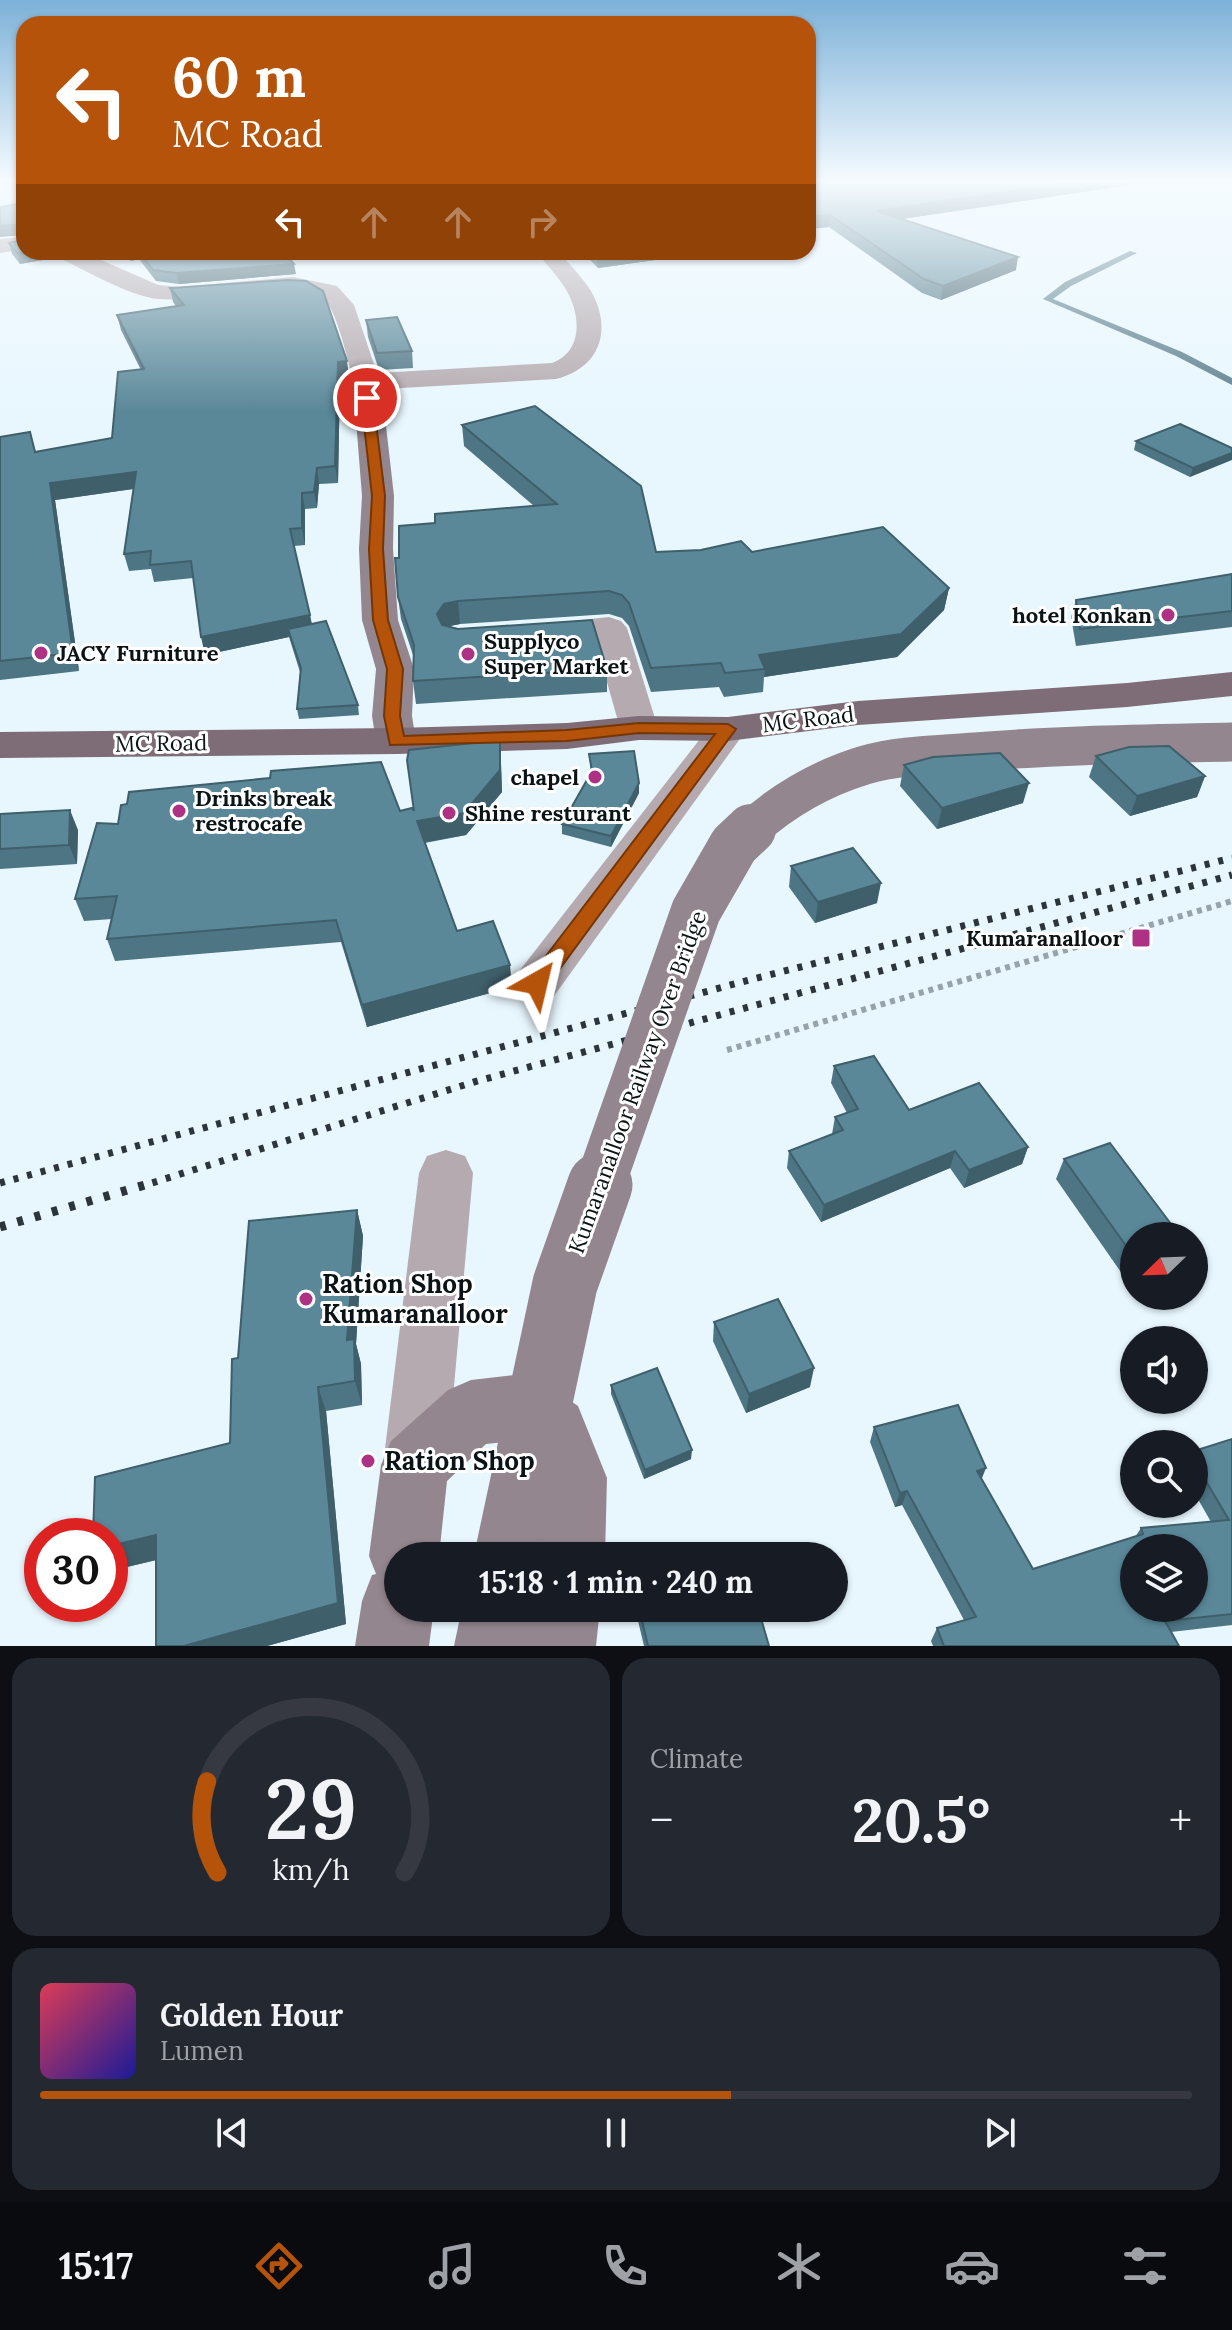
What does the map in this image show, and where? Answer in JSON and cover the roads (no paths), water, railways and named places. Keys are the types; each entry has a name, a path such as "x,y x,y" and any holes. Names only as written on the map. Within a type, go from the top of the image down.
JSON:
{"main road":[{"path":"367,382 378,496 376,549 380,620 395,669 392,716 396,741"},
{"name":"MC Road","path":"0,745 396,741 567,736 639,728 728,729 858,713 1127,695 1232,684"},
{"name":"Kumaranalloor Railway Over Bridge","path":"510,1542 565,1284 696,911 734,845 775,808 826,780 866,765 909,757 1060,745 1232,742"},
{"path":"406,1542 415,1465 471,1413 523,1407 555,1429 573,1478 571,1542"},
{"path":"392,1646 395,1622"},
{"path":"491,1646 495,1622"},
{"path":"559,1646 562,1622"}],"street":[{"path":"83,260 154,292 179,294 293,284 329,291 342,305 367,382 556,371 572,366 589,341 590,327 575,284 555,260"},
{"path":"505,635 609,628 639,728"},
{"path":"537,983 728,729"},
{"path":"415,1465 446,1173"}],"waterway":[{"path":"1123,258 1068,284 1047,299 1179,354 1232,382"}],"railway":[{"path":"0,1183 749,980 1232,858"},
{"path":"139,1187 474,1082 1232,875"},
{"path":"0,1227 145,1185"}],"place":[{"name":"hotel Konkan","path":"1168,615"},
{"name":"JACY Furniture","path":"41,653"},
{"name":"Supplyco Super Market","path":"468,654"},
{"name":"chapel","path":"595,777"},
{"name":"Drinks break restrocafe","path":"179,811"},
{"name":"Shine resturant","path":"449,813"},
{"name":"Kumaranalloor","path":"1141,938"},
{"name":"Ration Shop Kumaranalloor","path":"306,1299"},
{"name":"Ration Shop","path":"368,1461"}]}
